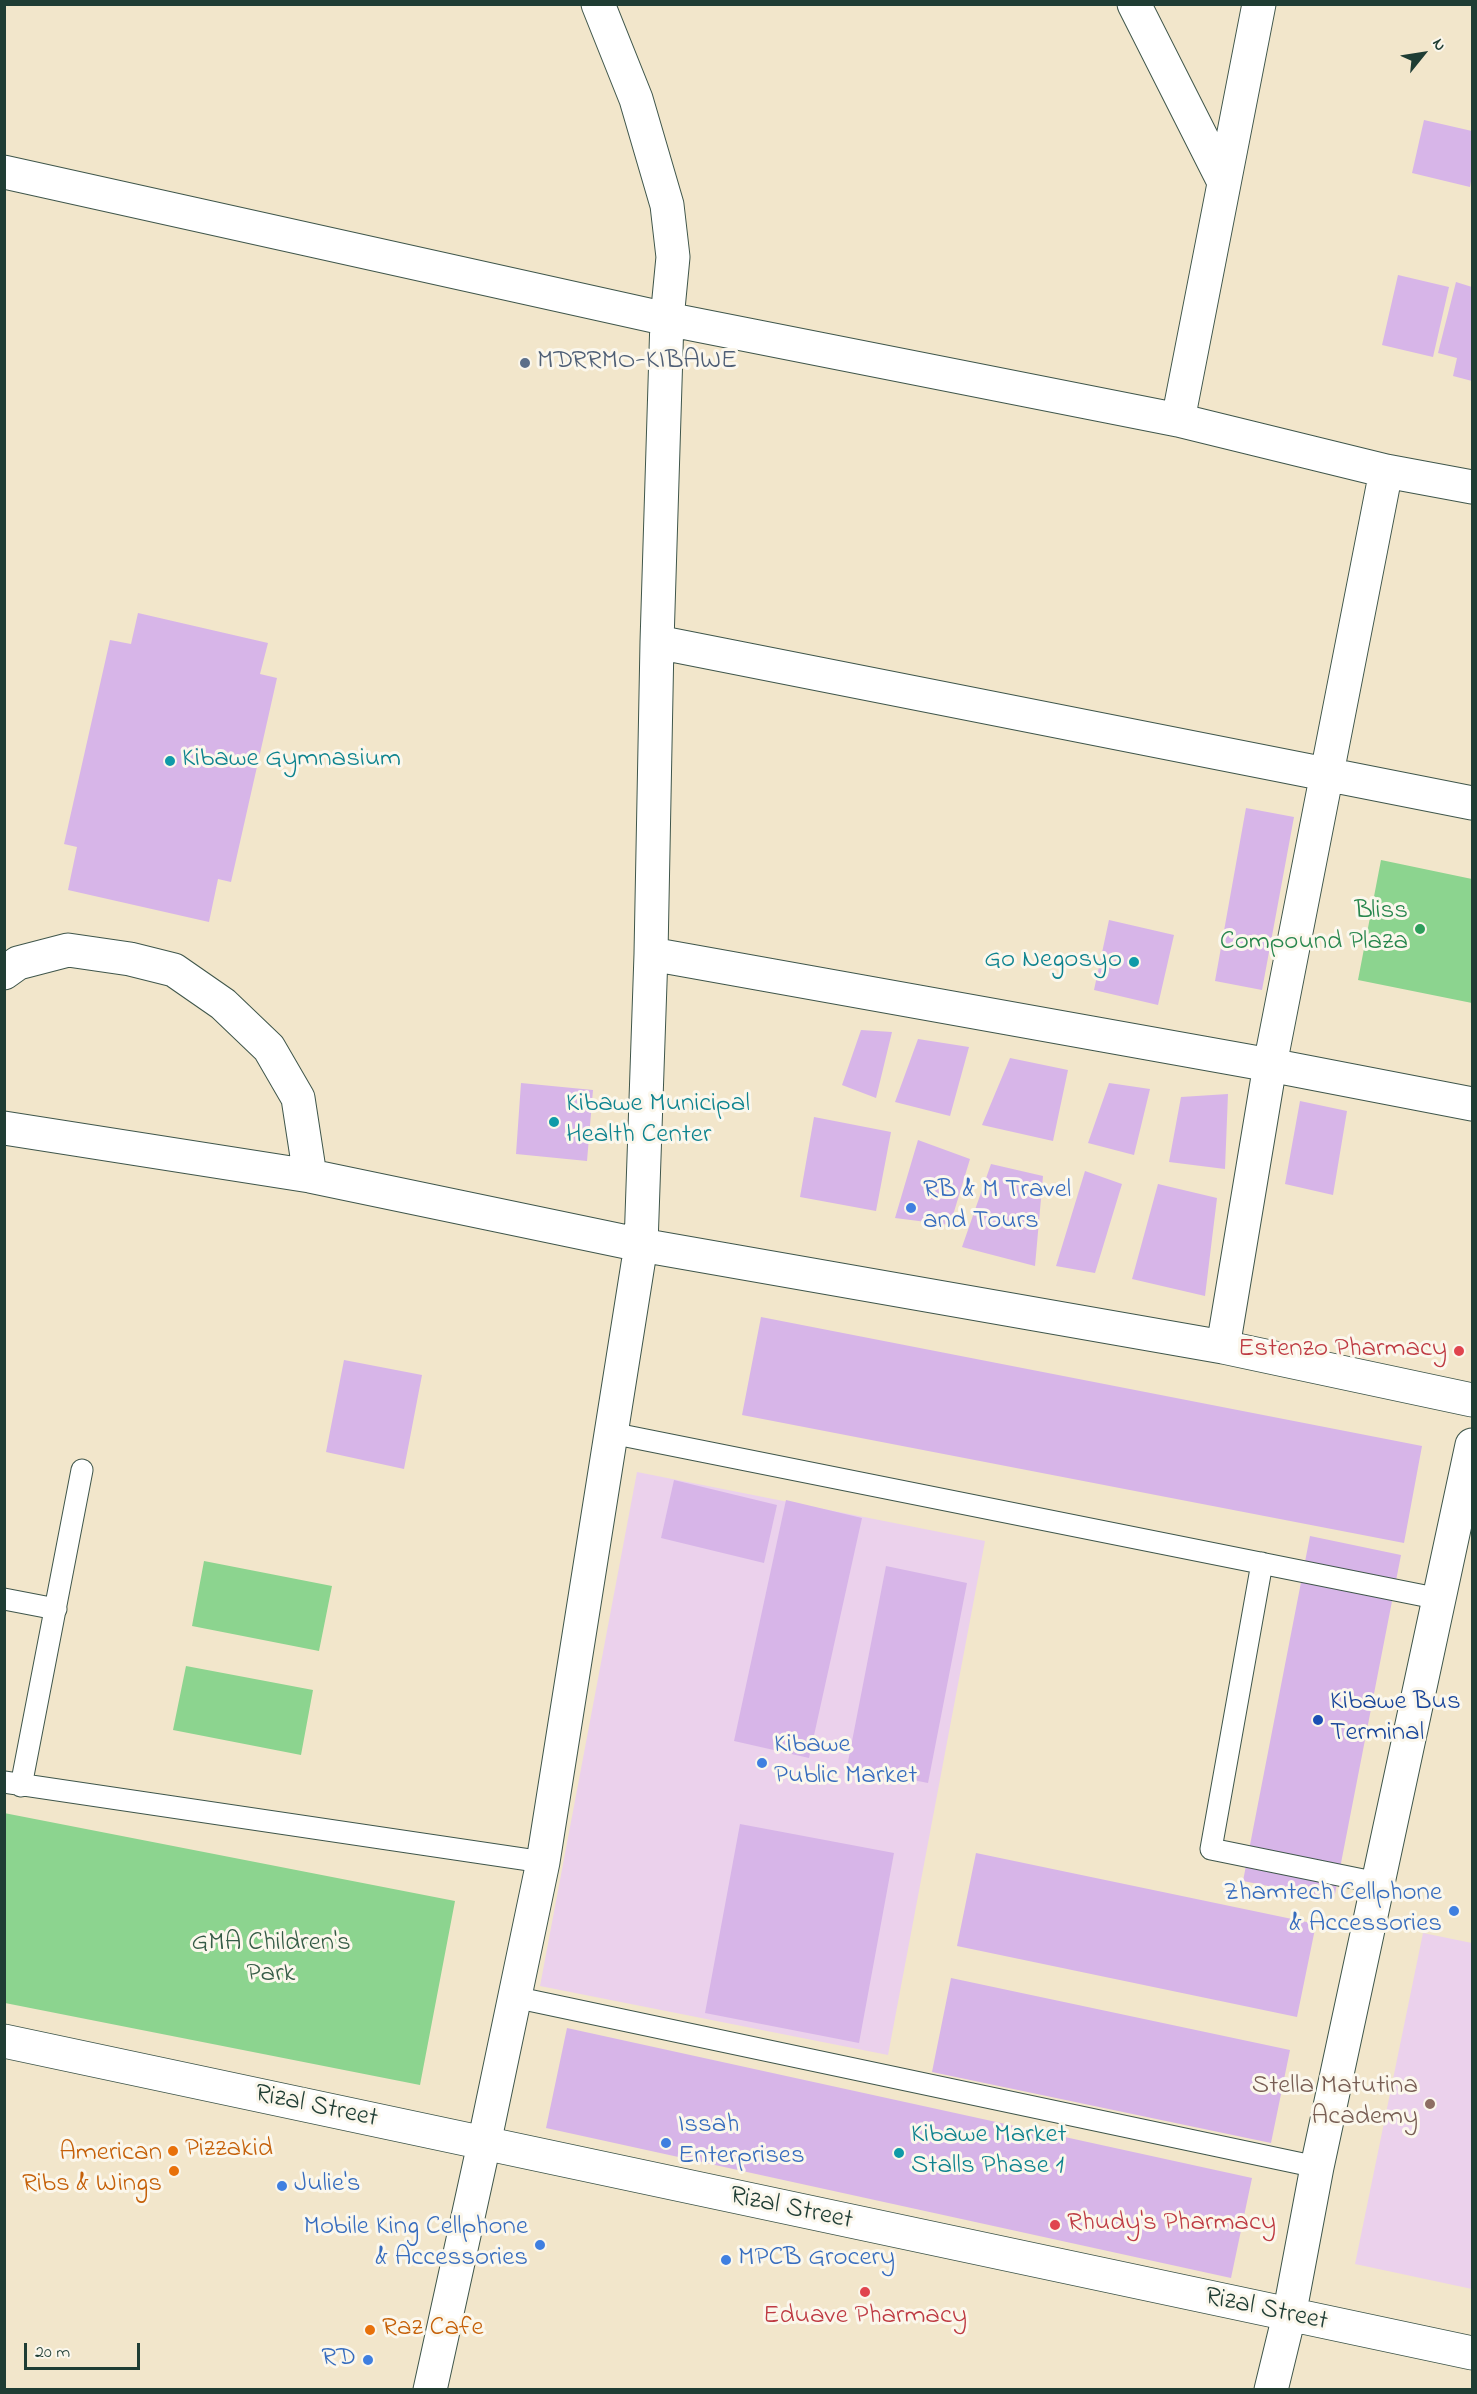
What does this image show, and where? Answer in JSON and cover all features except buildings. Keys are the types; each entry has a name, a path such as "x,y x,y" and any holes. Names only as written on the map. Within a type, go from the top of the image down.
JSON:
{"street":[{"path":"430,2390 543,1862 641,1245 651,954 657,642 667,320 672,256 667,205 636,99 598,4"},
{"path":"1134,4 1224,182"},
{"path":"1178,420 1259,4"},
{"path":"4,172 667,320 1178,420 1386,471 1473,487"},
{"path":"1223,1347 1270,1065 1386,471"},
{"path":"657,642 1326,772 1473,803"},
{"path":"4,973 18,963 68,950 130,959 174,970 223,1004 269,1048 298,1098 310,1176"},
{"path":"651,954 1270,1065 1473,1104"},
{"path":"4,1128 310,1176 641,1245 1223,1347 1473,1400"},
{"path":"1271,2390 1289,2316 1317,2167 1473,1445"},
{"name":"Rizal Street","path":"4,2041 1289,2316 1473,2353"}],"lane":[{"path":"611,1433 1440,1599"},
{"path":"82,1470 56,1609 13,1784 543,1862"},
{"path":"1262,1563 1211,1849 1378,1883"},
{"path":"4,1599 56,1609"},
{"path":"514,1997 1317,2167"}],"shaded area":[{"name":"Kibawe Public Market","path":"637,1472 985,1541 888,2055 540,1986"},
{"name":"Stella Matutina Academy","path":"1423,1933 1472,1943 1472,2289 1355,2264"}],"green space":[{"name":"Bliss Compound Plaza","path":"1381,860 1472,879 1472,1003 1358,980"},
{"path":"204,1561 332,1586 319,1651 192,1626"},
{"path":"186,1666 313,1690 301,1755 173,1730"},
{"name":"GMA Children's Park","path":"4,1813 455,1901 420,2085 5,2003"}],"place":[{"name":"MDRRMO-KIBAWE","path":"525,363"},
{"name":"Kibawe Gymnasium","path":"170,761"},
{"name":"Bliss Compound Plaza","path":"1420,929"},
{"name":"Go Negosyo","path":"1134,962"},
{"name":"Kibawe Municipal Health Center","path":"554,1122"},
{"name":"RB & M Travel and Tours","path":"911,1208"},
{"name":"Estenzo Pharmacy","path":"1459,1351"},
{"name":"Kibawe Bus Terminal","path":"1318,1720"},
{"name":"Kibawe Public Market","path":"762,1763"},
{"name":"Zhamtech Cellphone & Accessories","path":"1454,1911"},
{"name":"Stella Matutina Academy","path":"1430,2104"},
{"name":"Issah Enterprises","path":"666,2143"},
{"name":"Pizzakid","path":"173,2151"},
{"name":"Kibawe Market Stalls Phase 1","path":"899,2153"},
{"name":"American Ribs & Wings","path":"174,2171"},
{"name":"Julie's","path":"282,2186"},
{"name":"Rhudy's Pharmacy","path":"1055,2225"},
{"name":"Mobile King Cellphone & Accessories","path":"540,2245"},
{"name":"MPCB Grocery","path":"726,2260"},
{"name":"Eduave Pharmacy","path":"865,2292"},
{"name":"Raz Cafe","path":"370,2330"},
{"name":"RD","path":"368,2360"}]}
